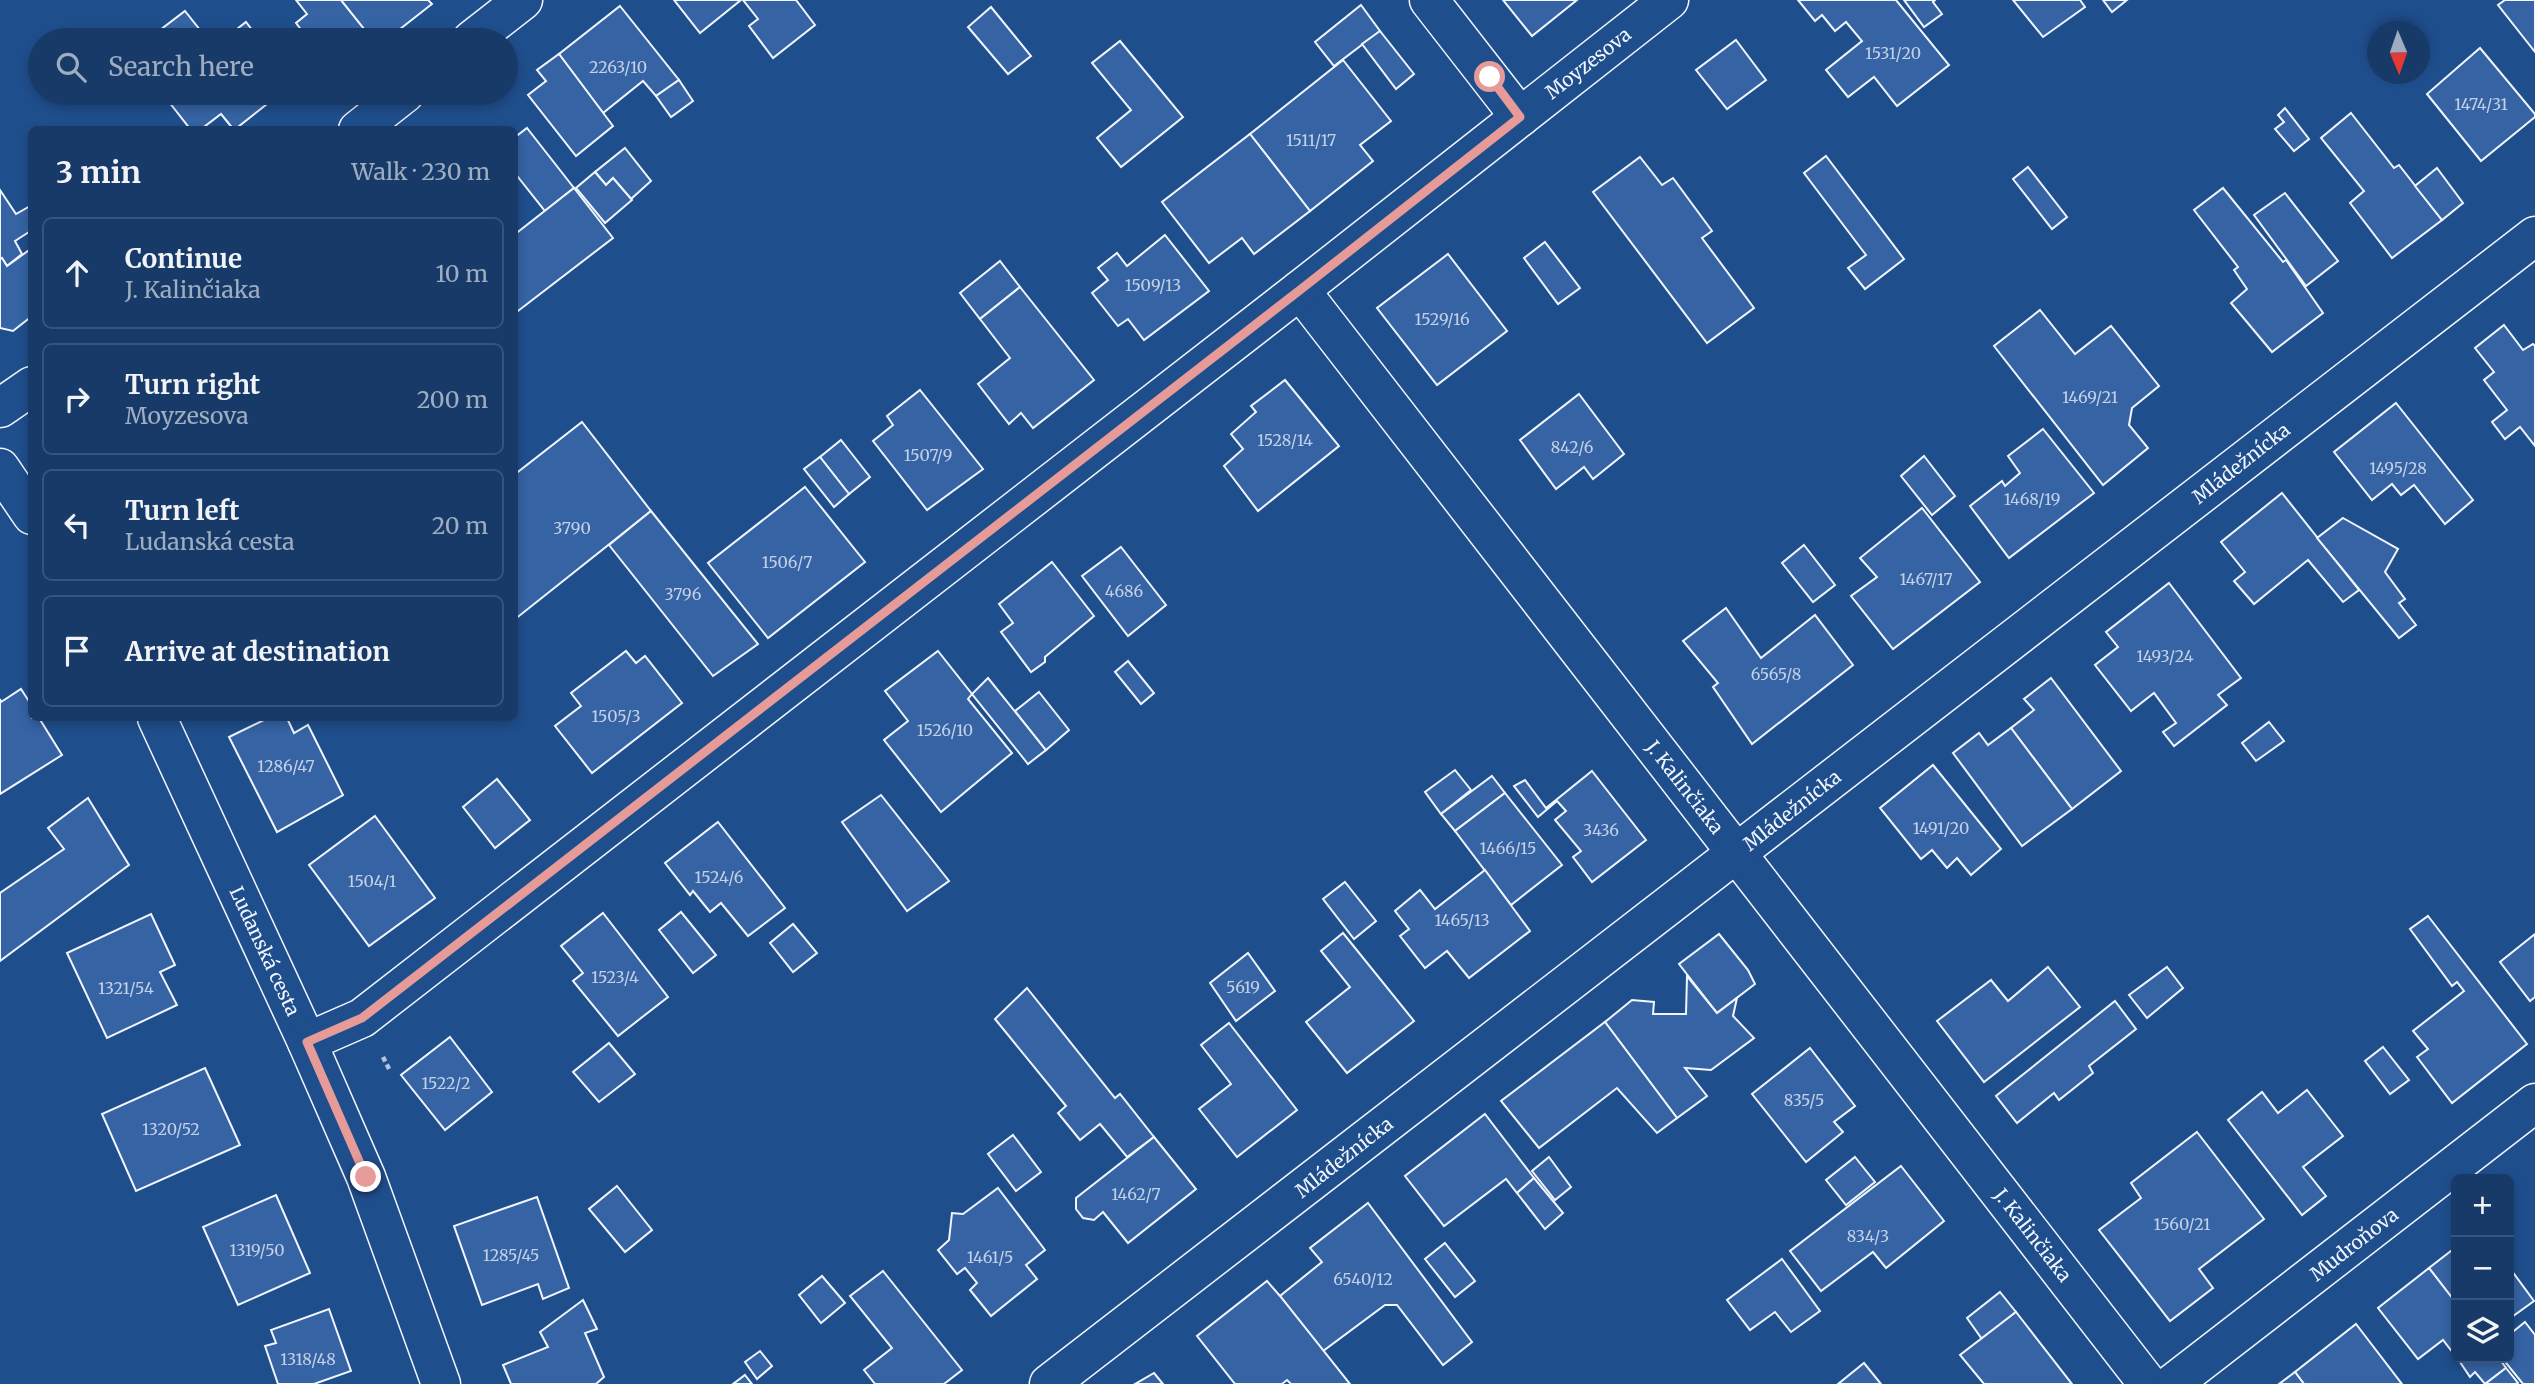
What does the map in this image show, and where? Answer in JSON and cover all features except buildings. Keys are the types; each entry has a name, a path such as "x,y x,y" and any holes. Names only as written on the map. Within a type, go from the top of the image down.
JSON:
{"street":[{"path":"487,28 523,0"},
{"path":"1429,0 1520,117"},
{"name":"Moyzesova","path":"307,1042 362,1018 1669,0"},
{"path":"363,126 390,105"},
{"name":"Mládežnícka","path":"1049,1384 2535,236"},
{"name":"J. Kalinčiaka","path":"1300,290 2148,1384"},
{"path":"0,408 28,389"},
{"path":"0,468 28,510"},
{"name":"Ludanská cesta","path":"158,721 307,1042 366,1177 441,1384"},
{"name":"Mudroňova","path":"2172,1384 2535,1103"}],"route":[{"path":"366,1177 307,1042 362,1018 1520,117 1490,77"}]}
